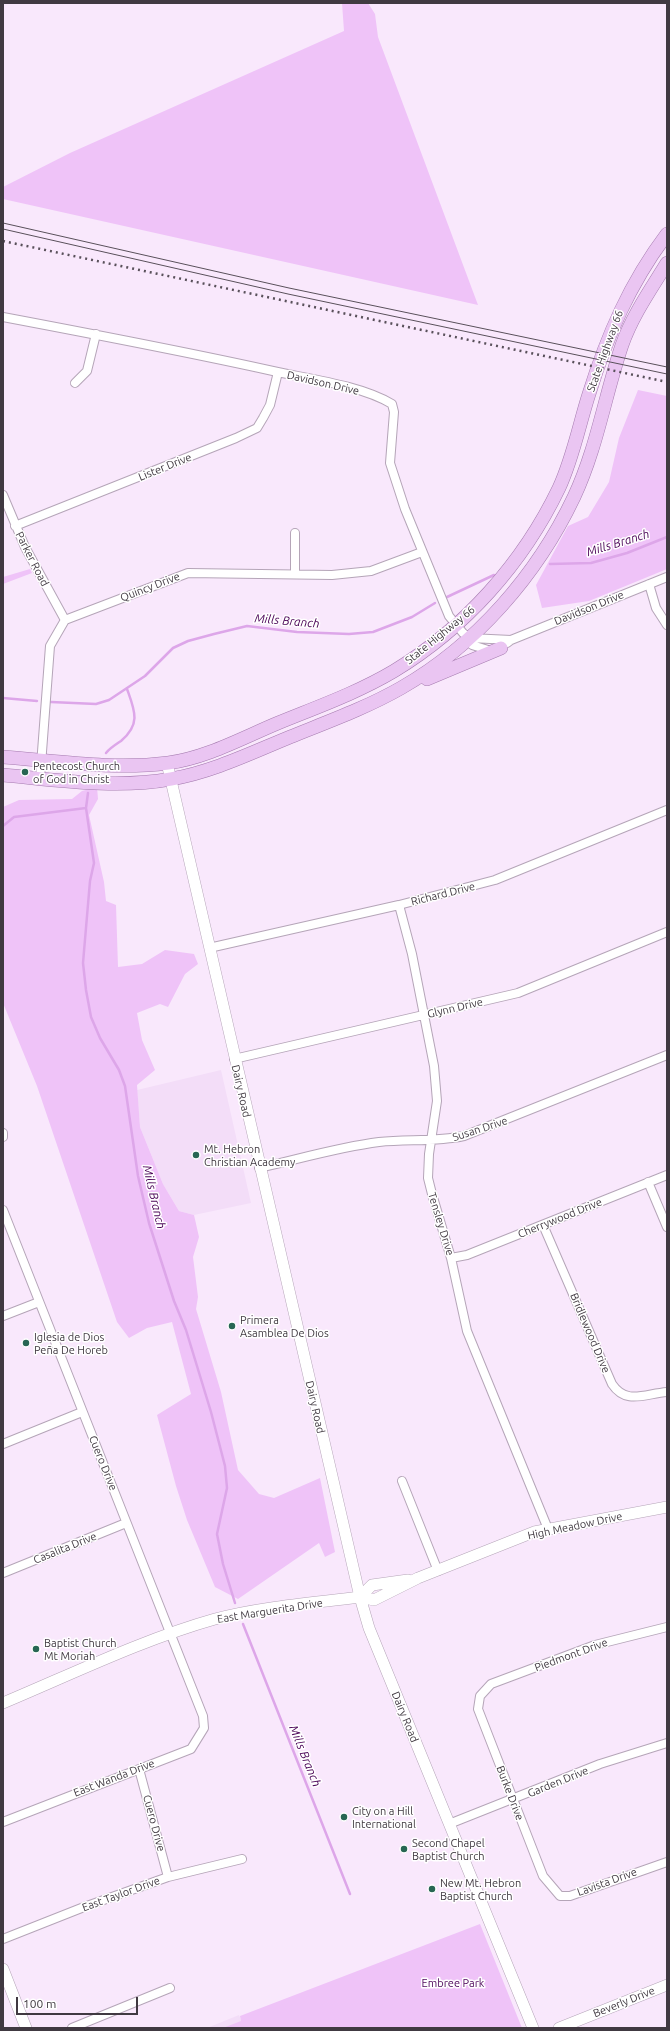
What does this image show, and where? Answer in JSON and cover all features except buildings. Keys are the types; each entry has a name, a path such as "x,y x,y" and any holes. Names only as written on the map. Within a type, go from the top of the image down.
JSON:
{"main road":[{"name":"State Highway 66","path":"3,757 122,765 167,763 186,760 207,753 362,688 395,671 456,625 486,596 510,569 541,520 558,489 567,470 589,393 614,321 634,284 667,234"},
{"name":"State Highway 66","path":"3,775 122,783 170,780 233,761 381,698 427,672 451,655 470,638 517,588 557,531 574,497 591,456 623,343 648,293 667,263"},
{"path":"381,698 506,644"}],"street":[{"name":"Davidson Drive","path":"3,317 96,334 278,372 373,394 392,404 394,412 390,463 422,552 446,609 456,625 470,638 472,645 478,648 488,650 506,644 667,577"},
{"path":"76,383 88,370 96,334"},
{"name":"Lister Drive","path":"15,526 229,441 257,428 270,405 278,372"},
{"name":"Parker Road","path":"3,495 25,547 65,620"},
{"path":"294,574 295,533"},
{"name":"Quincy Drive","path":"65,620 188,573 234,575 332,575 371,571 422,552"},
{"path":"648,584 656,608 667,625"},
{"path":"40,778 50,646 65,620"},
{"name":"Davidson Drive","path":"470,638 506,644"},
{"name":"Dairy Road","path":"167,763 259,1168 360,1597 369,1628 533,2028"},
{"name":"Richard Drive","path":"209,948 399,905 495,880 667,810"},
{"name":"Tensley Drive","path":"399,905 434,1066 437,1101 431,1140 428,1178 452,1258 467,1331 548,1529"},
{"name":"Glynn Drive","path":"234,1059 518,993 667,932"},
{"name":"Susan Drive","path":"259,1168 358,1145 381,1142 448,1140 471,1134 667,1055"},
{"name":"Cherrywood Drive","path":"452,1258 467,1256 667,1175"},
{"path":"648,1182 667,1227"},
{"name":"Cuero Drive","path":"3,1210 203,1716"},
{"name":"Bridlewood Drive","path":"543,1225 612,1384 618,1393 628,1398 667,1392"},
{"path":"3,1316 39,1302"},
{"path":"3,1444 82,1412"},
{"path":"402,1481 438,1571"},
{"name":"High Meadow Drive","path":"360,1597 374,1600 418,1578 534,1532 667,1507"},
{"name":"Casalita Drive","path":"3,1574 126,1523"},
{"name":"East Marguerita Drive","path":"3,1703 171,1634 238,1614 360,1597"},
{"name":"Piedmont Drive","path":"480,1696 491,1684 595,1645 667,1627"},
{"name":"Burke Drive","path":"480,1696 478,1709 479,1714 543,1876 550,1887"},
{"name":"East Wanda Drive","path":"3,1822 191,1749 204,1728 203,1716"},
{"name":"Garden Drive","path":"449,1824 513,1800 600,1764 667,1743"},
{"name":"Cuero Drive","path":"139,1768 168,1877"},
{"name":"East Taylor Drive","path":"3,1939 84,1907 168,1877 242,1859"},
{"name":"Lavista Drive","path":"550,1887 560,1896 570,1896 667,1862"},
{"path":"3,1969 26,2028"},
{"name":"Beverly Drive","path":"559,2028 667,1985"},
{"path":"72,2028 170,1988"}],"shaded area":[{"name":"Mt. Hebron Christian Academy","path":"221,1070 251,1203 194,1215 179,1211 163,1184 140,1127 137,1090"},
{"path":"239,2015 244,2028 207,2028"}],"green space":[{"path":"342,3 368,3 375,14 378,37 478,305 3,199 3,187 70,153 344,31"},
{"path":"638,390 667,396 667,569 589,601 542,608 536,585 568,526 588,517 609,482 619,438"},
{"path":"30,569 32,573 3,584 3,577"},
{"path":"97,787 98,799 89,815 104,882 106,901 116,905 118,967 142,964 165,950 194,954 198,964 185,974 168,1007 160,1004 137,1013 142,1040 155,1070 137,1085 140,1127 163,1184 179,1211 194,1215 199,1237 193,1257 198,1297 196,1309 221,1392 238,1470 259,1494 274,1498 320,1478 335,1552 325,1557 319,1543 238,1599 215,1587 187,1520 176,1486 157,1415 191,1394 172,1322 147,1328 129,1338 117,1322 37,1086 3,1003 3,807 19,800 72,799 82,791"},
{"name":"Embree Park","path":"480,1924 522,2028 223,2028 241,2021 240,2016"}],"waterway":[{"name":"Mills Branch","path":"550,564 591,563 627,553 667,537"},
{"name":"Mills Branch","path":"447,597 494,575"},
{"name":"Mills Branch","path":"51,702 96,704 109,700 145,676 173,648 188,641 214,634 247,626 297,632 349,634 373,632 412,617 435,603"},
{"name":"Mills Branch","path":"106,753 127,735 132,729 134,723 134,711 127,689"},
{"name":"Mills Branch","path":"3,698 37,701"},
{"name":"Mills Branch","path":"88,793 86,808 94,863 90,881 83,963 86,990 91,1017 100,1038 119,1070 125,1086 138,1176 149,1223 174,1301 186,1330 211,1412 225,1466 227,1488 217,1534 223,1564 235,1603"},
{"path":"3,826 14,817 86,808"},
{"name":"Mills Branch","path":"243,1624 350,1894"}],"tram line":[{"path":"3,223 289,288 667,367"},
{"path":"3,229 288,294 667,374"}],"railway":[{"path":"3,241 667,382"}],"place":[{"name":"Pentecost Church of God in Christ","path":"25,772"},
{"name":"Mt. Hebron Christian Academy","path":"196,1155"},
{"name":"Primera Asamblea De Dios","path":"232,1326"},
{"name":"Iglesia de Dios Peña De Horeb","path":"26,1343"},
{"name":"Baptist Church Mt Moriah","path":"36,1649"},
{"name":"City on a Hill International","path":"344,1817"},
{"name":"Second Chapel Baptist Church","path":"404,1849"},
{"name":"New Mt. Hebron Baptist Church","path":"432,1889"}]}
